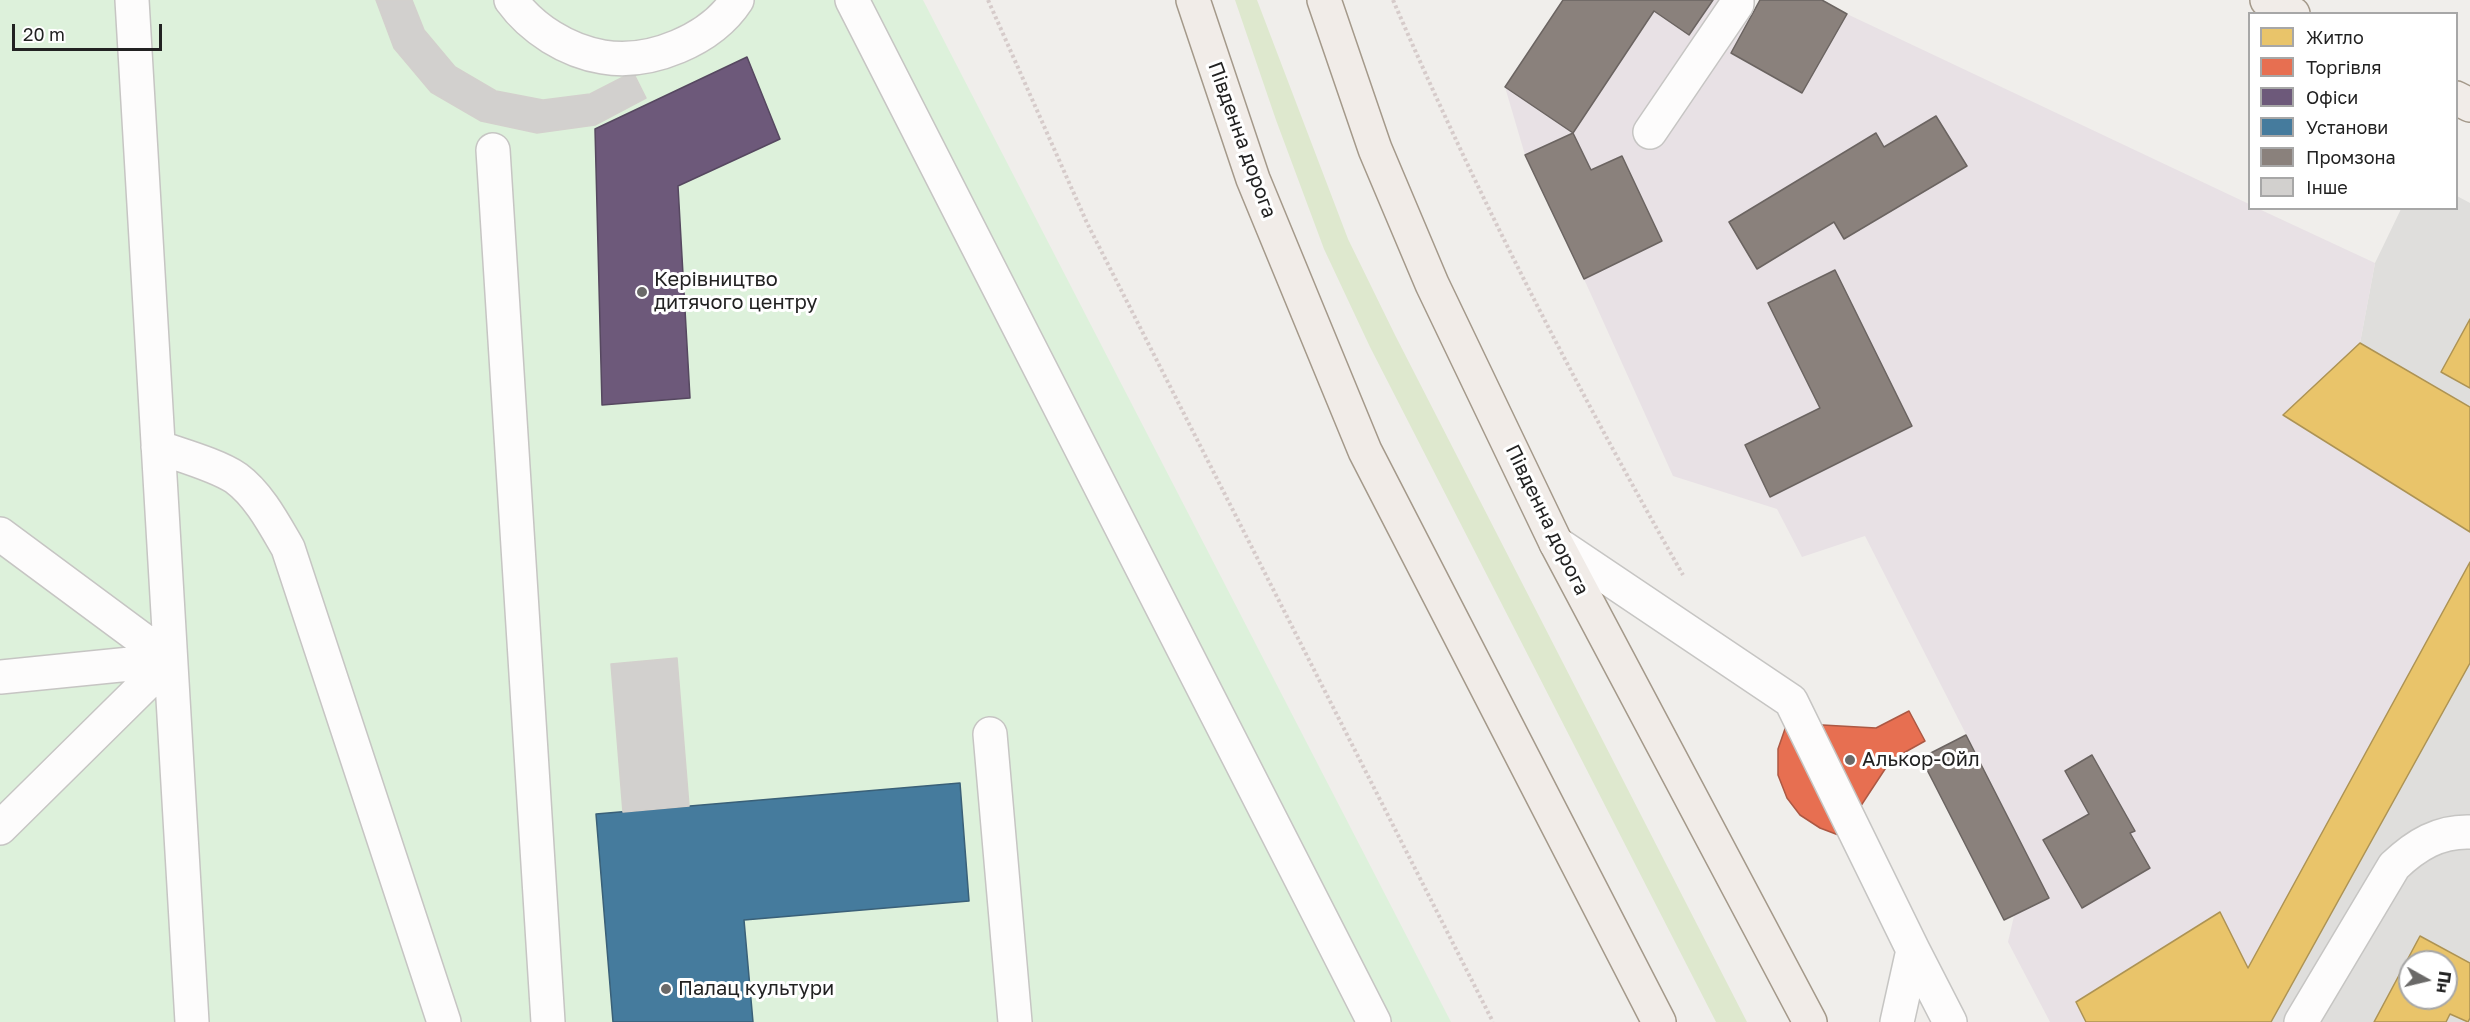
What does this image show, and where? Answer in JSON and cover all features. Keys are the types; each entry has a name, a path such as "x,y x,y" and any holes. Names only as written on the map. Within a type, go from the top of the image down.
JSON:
{"main road":[{"name":"Південна дорога","path":"1193,0 1253,179 1365,451 1659,1022"},
{"name":"Південна дорога","path":"1324,0 1375,149 1428,274 1556,543 1810,1022"},
{"path":"2267,0 2289,12"}],"street":[{"path":"132,0 192,1022"},
{"path":"511,0 522,16 559,43 604,57 650,56 694,40 730,12 737,0"},
{"path":"852,0 1374,1022"},
{"path":"1650,132 1737,4 1737,0"},
{"path":"493,150 548,1022"},
{"path":"158,447 196,460 236,478 265,509 288,548 444,1022"},
{"path":"0,534 170,660"},
{"path":"1556,543 1791,701 1950,1022"},
{"path":"0,677 170,660"},
{"path":"0,828 170,660"},
{"path":"990,734 1015,1022"},
{"path":"2301,1022 2394,866 2412,849 2434,837 2463,832"},
{"path":"1897,1022 1913,950"}],"path":[{"path":"988,0 1087,223 1493,1022"},
{"path":"1393,0 1439,106 1594,415 1686,580"}],"shaded area":[{"path":"1563,0 1731,0 1752,14 1760,0 1822,0 1847,14 2248,204 2248,210 2261,210 2375,263 2360,343 2470,407 2470,663 2271,1022 2050,1022 2008,942 2014,916 2049,897 1865,536 1802,557 1777,509 1673,476 1525,155 1505,87"},
{"path":"2458,197 2470,203 2470,407 2360,343 2375,263 2401,210 2458,210"},
{"path":"2470,663 2470,1022 2271,1022"}],"green space":[{"path":"0,0 923,0 1451,1022 0,1022"},
{"path":"1235,0 1257,0 1348,239 1747,1022 1716,1022 1370,347 1324,249"}],"building: Житло":[{"path":"2470,319 2470,388 2441,372"},
{"path":"2360,343 2470,407 2470,532 2283,415"},
{"path":"2470,562 2470,663 2271,1022 2086,1022 2076,1002 2220,912 2248,968"},
{"path":"2420,936 2446,950 2413,950"},
{"path":"2458,957 2470,963 2470,1018 2468,1022 2450,1014 2446,1022 2374,1022 2398,977 2398,1010 2458,1010"}],"building: Торгівля":[{"path":"1909,711 1925,741 1891,760 1841,836 1820,828 1800,815 1787,798 1778,775 1778,749 1787,723 1876,728"}],"building: Офіси":[{"name":"Керівництво дитячого центру","path":"747,57 780,139 678,186 690,398 602,405 595,129"}],"building: Установи":[{"path":"960,783 969,901 744,920 753,1022 613,1022 596,814"}],"building: Промзона":[{"path":"1563,0 1713,0 1689,35 1654,11 1573,133 1505,87"},
{"path":"1760,0 1822,0 1847,14 1802,93 1731,53"},
{"path":"1936,116 1967,166 1844,239 1834,222 1757,269 1729,222 1876,133 1884,147"},
{"path":"1573,133 1591,170 1622,156 1662,241 1584,279 1525,155"},
{"path":"1835,270 1912,426 1770,497 1745,445 1820,408 1768,303"},
{"path":"1966,735 2049,898 2004,920 1921,758"},
{"path":"2092,755 2135,831 2130,833 2150,868 2082,908 2043,840 2089,814 2065,771"}],"building: Інше":[{"path":"376,0 412,0 424,30 455,67 496,91 543,100 590,94 633,72 646,98 595,125 537,133 481,121 431,92 394,48"},
{"path":"677,658 689,806 623,812 611,664"}],"place":[{"name":"Керівництво дитячого центру","path":"642,292"},
{"name":"Алькор-Ойл","path":"1850,760"},
{"name":"Палац культури","path":"666,989"}]}
